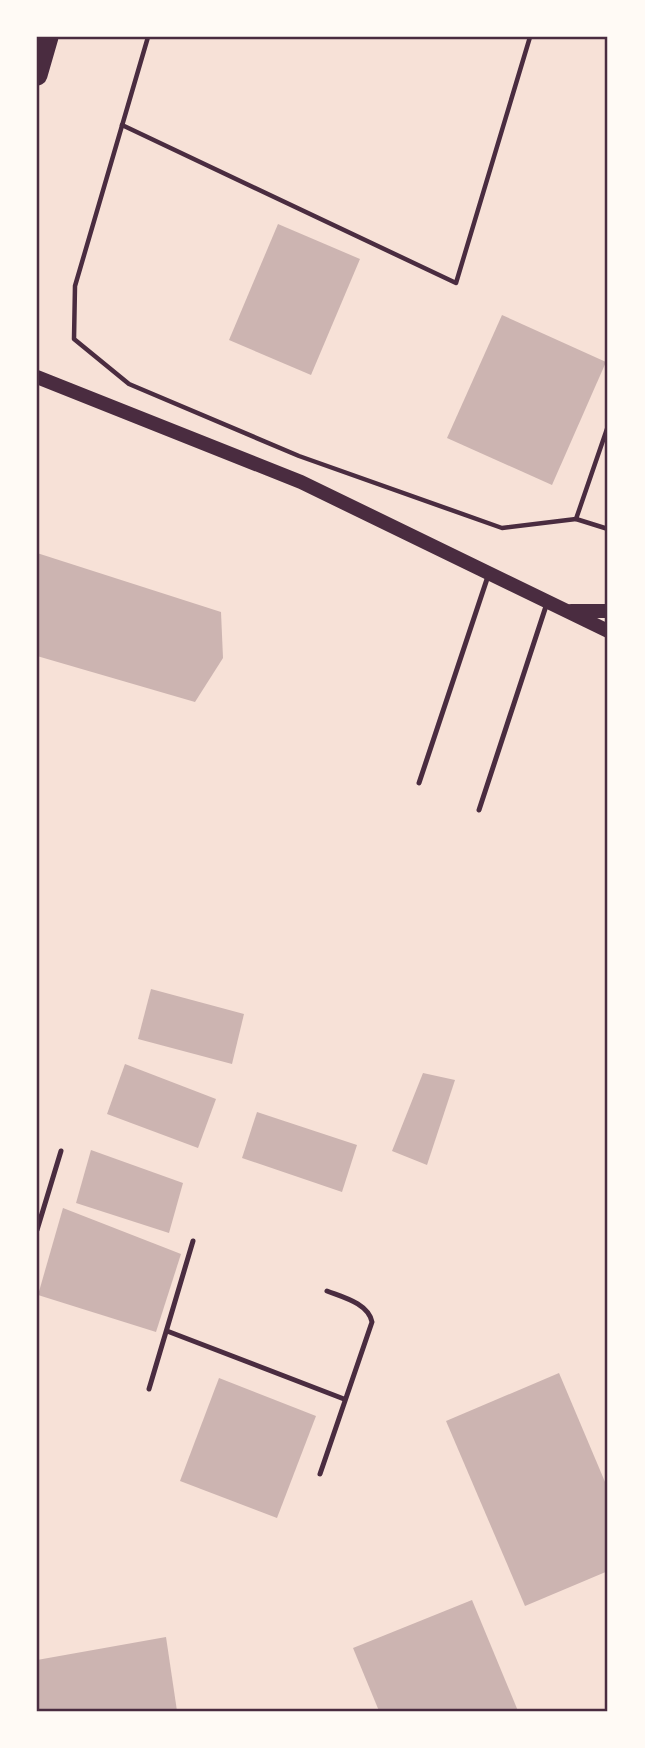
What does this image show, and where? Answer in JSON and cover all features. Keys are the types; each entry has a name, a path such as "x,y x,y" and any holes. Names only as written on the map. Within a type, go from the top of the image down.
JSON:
{"highway":[{"path":"37,75 48,37"}],"main road":[{"path":"37,377 301,482 608,631"},
{"path":"567,611 608,611"}],"lane":[{"path":"419,783 489,573"},
{"path":"479,810 548,602"},
{"path":"37,1230 61,1151"},
{"path":"149,1388 194,1241"},
{"path":"320,1474 372,1322 370,1314 363,1306 327,1291"},
{"path":"167,1331 344,1399"}],"path":[{"path":"148,37 75,286 74,340 129,384 299,456 489,524 502,528 576,519 608,529"},
{"path":"122,125 456,283 530,37"},
{"path":"576,519 608,426"}],"building":[{"path":"278,224 360,259 311,375 229,340"},
{"path":"502,315 606,362 552,485 447,438"},
{"path":"37,553 221,612 223,658 195,702 37,656"},
{"path":"151,989 244,1014 232,1064 138,1039"},
{"path":"125,1064 216,1099 198,1148 107,1114"},
{"path":"423,1073 455,1080 427,1165 392,1151"},
{"path":"257,1112 357,1145 342,1192 242,1158"},
{"path":"91,1150 183,1183 169,1233 76,1203"},
{"path":"63,1208 181,1254 156,1332 38,1295"},
{"path":"559,1373 608,1489 608,1571 525,1606 446,1421"},
{"path":"219,1378 316,1416 277,1518 180,1481"},
{"path":"472,1600 518,1711 379,1711 353,1648"},
{"path":"166,1637 177,1711 37,1711 37,1660"}]}
